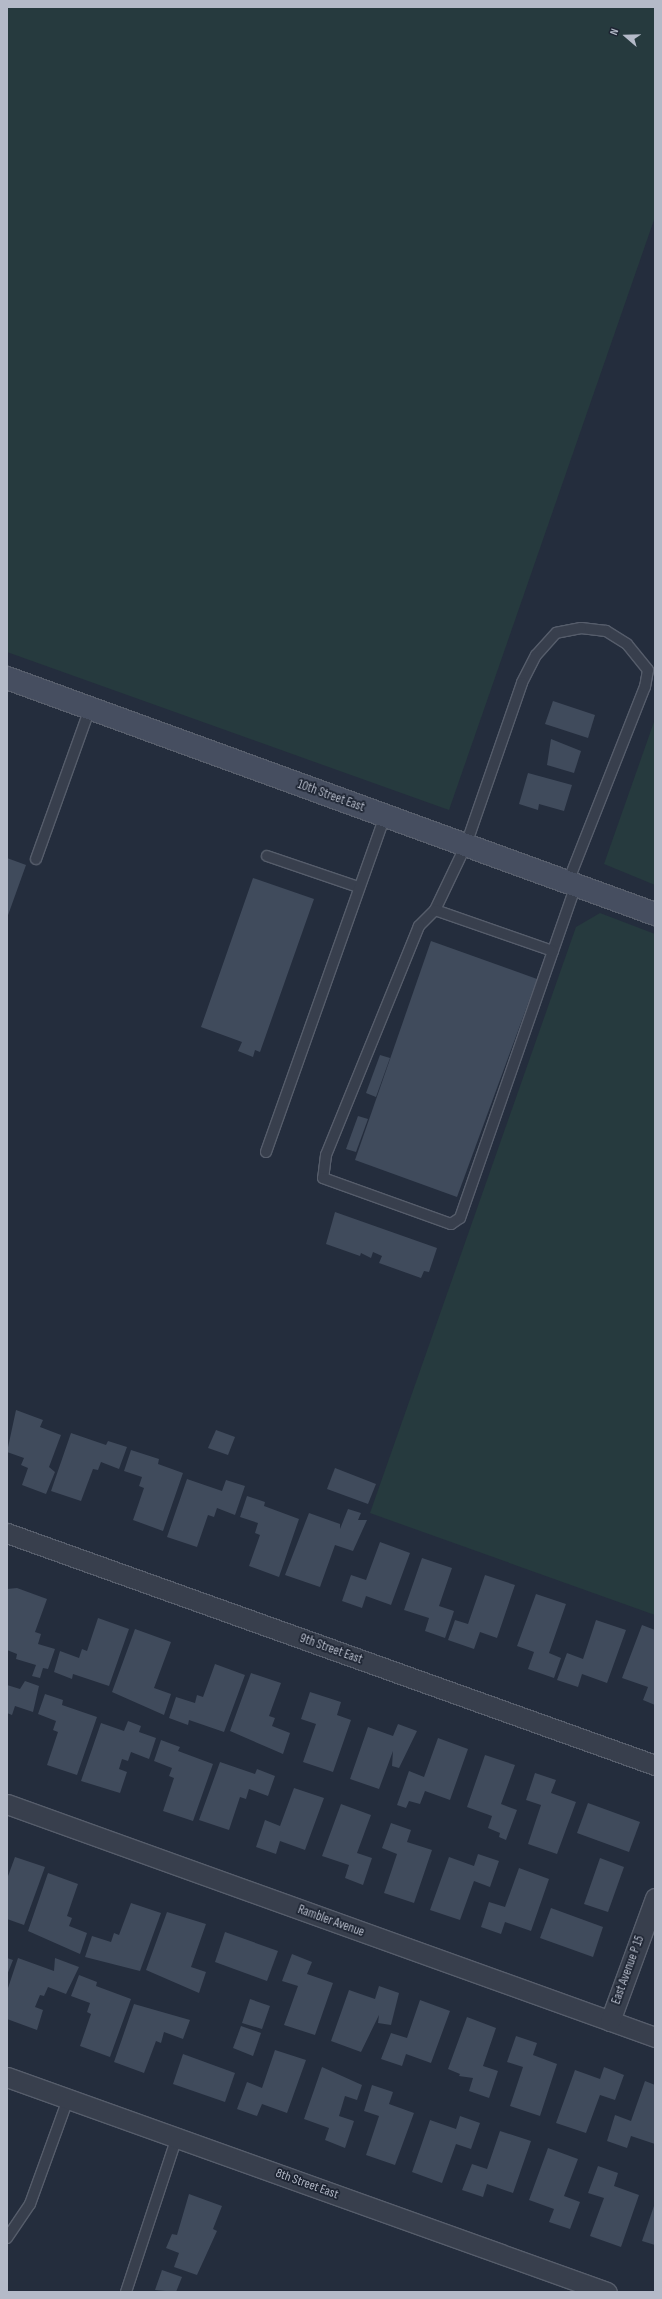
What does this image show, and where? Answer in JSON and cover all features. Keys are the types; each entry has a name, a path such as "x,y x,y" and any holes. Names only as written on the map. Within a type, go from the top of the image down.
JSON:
{"main road":[{"name":"10th Street East","path":"7,678 655,914"}],"street":[{"name":"9th Street East","path":"7,1533 655,1766"},
{"name":"Rambler Avenue","path":"7,1804 655,2038"},
{"name":"East Avenue P 15","path":"610,2021 655,1898"},
{"name":"8th Street East","path":"7,2077 607,2292"}],"lane":[{"path":"581,628 606,631 642,658 648,670 645,687 572,884 553,951 460,1218 451,1224 323,1178 326,1155 419,926 435,910 466,845 522,683 536,655 556,633 581,628"},
{"path":"36,859 90,708"},
{"path":"266,1152 358,887 385,816"},
{"path":"267,856 358,887"},
{"path":"435,910 553,951"},
{"path":"7,2238 30,2204 68,2099"},
{"path":"126,2292 177,2137"}],"green space":[{"path":"7,7 655,7 655,217 449,810 7,652"},
{"path":"655,719 655,885 604,864"},
{"path":"600,913 655,934 655,1615 370,1513 576,927"}],"building":[{"path":"553,701 595,715 588,738 545,724"},
{"path":"551,739 581,751 574,773 547,765"},
{"path":"528,773 572,785 564,811 539,804 538,810 519,804"},
{"path":"7,858 26,865 7,918"},
{"path":"253,878 314,899 260,1052 255,1050 253,1057 238,1051 242,1042 201,1027"},
{"path":"431,941 537,979 457,1197 355,1160"},
{"path":"380,1055 390,1058 376,1097 366,1093"},
{"path":"358,1116 368,1119 356,1152 346,1149"},
{"path":"335,1212 437,1248 429,1272 424,1271 421,1278 379,1263 382,1256 373,1252 371,1258 361,1253 360,1256 326,1244"},
{"path":"16,1410 43,1420 40,1427 61,1435 49,1467 55,1472 46,1494 22,1485 28,1468 21,1465 24,1458 7,1452"},
{"path":"216,1430 235,1437 228,1455 208,1448"},
{"path":"71,1433 106,1445 108,1441 127,1447 119,1469 101,1462 98,1470 93,1469 81,1501 51,1491"},
{"path":"131,1450 159,1459 158,1464 183,1473 163,1531 133,1520 144,1488 139,1486 142,1477 124,1471"},
{"path":"335,1468 376,1484 368,1504 327,1489"},
{"path":"187,1479 222,1491 226,1480 245,1486 235,1515 217,1508 214,1517 208,1515 197,1547 167,1537"},
{"path":"247,1496 265,1502 264,1506 299,1519 279,1577 249,1566 260,1535 255,1533 258,1523 240,1517"},
{"path":"348,1509 361,1513 358,1520 367,1520 353,1551 335,1545 320,1587 285,1575 309,1513 340,1524 340,1529"},
{"path":"380,1542 410,1553 391,1605 366,1596 362,1608 342,1601 351,1575 366,1580"},
{"path":"422,1558 452,1568 439,1606 454,1611 445,1638 425,1631 429,1618 404,1610"},
{"path":"485,1575 515,1585 497,1638 480,1632 474,1649 448,1640 455,1620 468,1624"},
{"path":"17,1588 47,1599 35,1632 41,1634 38,1644 55,1649 48,1669 43,1668 40,1678 32,1676 36,1665 16,1659 17,1654 7,1650 7,1589"},
{"path":"536,1594 566,1604 549,1653 561,1658 554,1678 528,1669 534,1652 517,1646"},
{"path":"98,1618 129,1629 109,1686 73,1674 72,1679 54,1672 60,1651 79,1658 82,1649 87,1651"},
{"path":"596,1620 626,1630 607,1683 582,1674 578,1687 557,1680 567,1653 583,1659"},
{"path":"642,1625 655,1630 655,1705 643,1700 648,1687 622,1678"},
{"path":"135,1629 171,1642 154,1688 171,1694 164,1715 112,1692"},
{"path":"215,1664 245,1675 224,1732 189,1720 188,1725 169,1718 176,1697 195,1703 197,1695 203,1697"},
{"path":"251,1673 281,1683 269,1716 275,1718 272,1726 290,1733 283,1754 230,1731"},
{"path":"25,1681 39,1686 33,1712 15,1706 12,1715 7,1713 7,1685 20,1689"},
{"path":"310,1692 341,1702 337,1715 351,1720 333,1772 303,1762 316,1724 301,1719"},
{"path":"45,1694 63,1700 62,1705 97,1717 77,1775 47,1765 58,1732 53,1730 56,1721 38,1714"},
{"path":"128,1721 141,1726 139,1732 156,1738 149,1759 131,1752 128,1761 122,1759 119,1769 127,1772 120,1793 81,1781 101,1723 124,1731"},
{"path":"398,1724 417,1731 399,1768 392,1766 393,1751 379,1789 350,1779 368,1727 393,1736"},
{"path":"438,1738 468,1749 450,1800 425,1791 420,1804 409,1801 406,1808 397,1805 409,1771 424,1777"},
{"path":"161,1740 180,1747 178,1751 213,1764 193,1821 163,1811 174,1778 169,1776 172,1768 154,1761"},
{"path":"485,1755 515,1765 501,1804 517,1810 506,1840 499,1837 500,1833 488,1828 492,1816 467,1807"},
{"path":"220,1762 255,1774 257,1769 275,1776 268,1796 249,1789 246,1799 240,1797 229,1830 199,1820"},
{"path":"535,1773 556,1780 551,1793 576,1802 557,1854 528,1844 541,1805 526,1800"},
{"path":"294,1788 324,1798 305,1850 280,1841 276,1854 256,1847 265,1820 280,1826"},
{"path":"588,1803 640,1822 629,1852 577,1833"},
{"path":"341,1804 371,1815 357,1853 372,1858 363,1885 345,1878 349,1865 322,1856"},
{"path":"391,1823 411,1830 407,1842 432,1850 414,1903 384,1893 397,1854 382,1848"},
{"path":"478,1854 499,1861 490,1887 474,1881 460,1920 430,1910 449,1857 474,1866"},
{"path":"15,1857 45,1867 24,1925 7,1919 7,1879"},
{"path":"600,1858 624,1867 608,1912 584,1904"},
{"path":"519,1868 549,1879 531,1931 505,1922 501,1934 481,1927 489,1902 505,1907"},
{"path":"48,1873 78,1884 67,1916 72,1918 69,1926 87,1933 80,1954 28,1931"},
{"path":"131,1903 161,1913 140,1971 85,1957 92,1936 111,1942 114,1933 119,1935"},
{"path":"551,1908 603,1927 593,1957 540,1938"},
{"path":"167,1912 206,1924 191,1967 206,1972 199,1993 146,1970"},
{"path":"225,1932 278,1951 267,1981 215,1962"},
{"path":"292,1954 312,1962 307,1974 333,1983 315,2035 284,2025 298,1986 282,1981"},
{"path":"7,1958 13,1960 7,1975"},
{"path":"18,1958 54,1971 55,1958 79,1967 66,1994 48,1987 44,1996 40,1995 35,2007 43,2010 37,2030 7,2019 7,1991"},
{"path":"79,1975 97,1982 96,1986 131,1999 110,2057 80,2046 91,2014 87,2012 90,2003 71,1996"},
{"path":"379,1986 399,1993 391,2025 378,2023 379,2015 361,2052 331,2041 349,1990 375,1999"},
{"path":"250,1999 270,2006 262,2029 242,2023"},
{"path":"420,2000 450,2011 431,2063 406,2054 402,2066 381,2059 391,2033 407,2038"},
{"path":"134,2004 190,2020 183,2039 164,2032 161,2043 156,2041 144,2073 114,2062"},
{"path":"467,2017 496,2028 483,2066 498,2071 489,2098 469,2091 473,2078 459,2076 460,2074 448,2069"},
{"path":"241,2026 261,2033 253,2056 233,2048"},
{"path":"516,2036 537,2043 533,2055 557,2064 540,2116 510,2106 523,2067 507,2062"},
{"path":"275,2050 306,2060 287,2113 262,2104 257,2116 237,2109 247,2082 262,2088"},
{"path":"183,2054 235,2073 225,2102 173,2084"},
{"path":"322,2067 362,2085 357,2100 345,2096 339,2116 354,2121 345,2148 325,2140 329,2128 304,2119"},
{"path":"604,2067 624,2075 615,2100 600,2095 586,2133 556,2123 575,2070 600,2079"},
{"path":"645,2081 655,2085 655,2144 631,2136 627,2148 607,2141 615,2115 631,2121"},
{"path":"372,2085 393,2092 389,2104 414,2113 395,2165 366,2155 379,2116 364,2111"},
{"path":"460,2116 480,2123 471,2149 456,2144 442,2183 412,2172 430,2120 456,2129"},
{"path":"500,2131 531,2141 513,2193 487,2184 483,2197 462,2190 472,2164 487,2169"},
{"path":"548,2148 578,2159 564,2196 580,2202 570,2229 549,2222 554,2209 529,2200"},
{"path":"598,2166 618,2173 614,2186 639,2195 621,2247 590,2236 604,2198 588,2193"},
{"path":"189,2194 222,2206 213,2229 217,2231 197,2275 174,2267 179,2253 166,2248 172,2234 177,2235"},
{"path":"655,2203 655,2245 642,2241"},
{"path":"162,2270 182,2277 176,2292 155,2290"}]}
